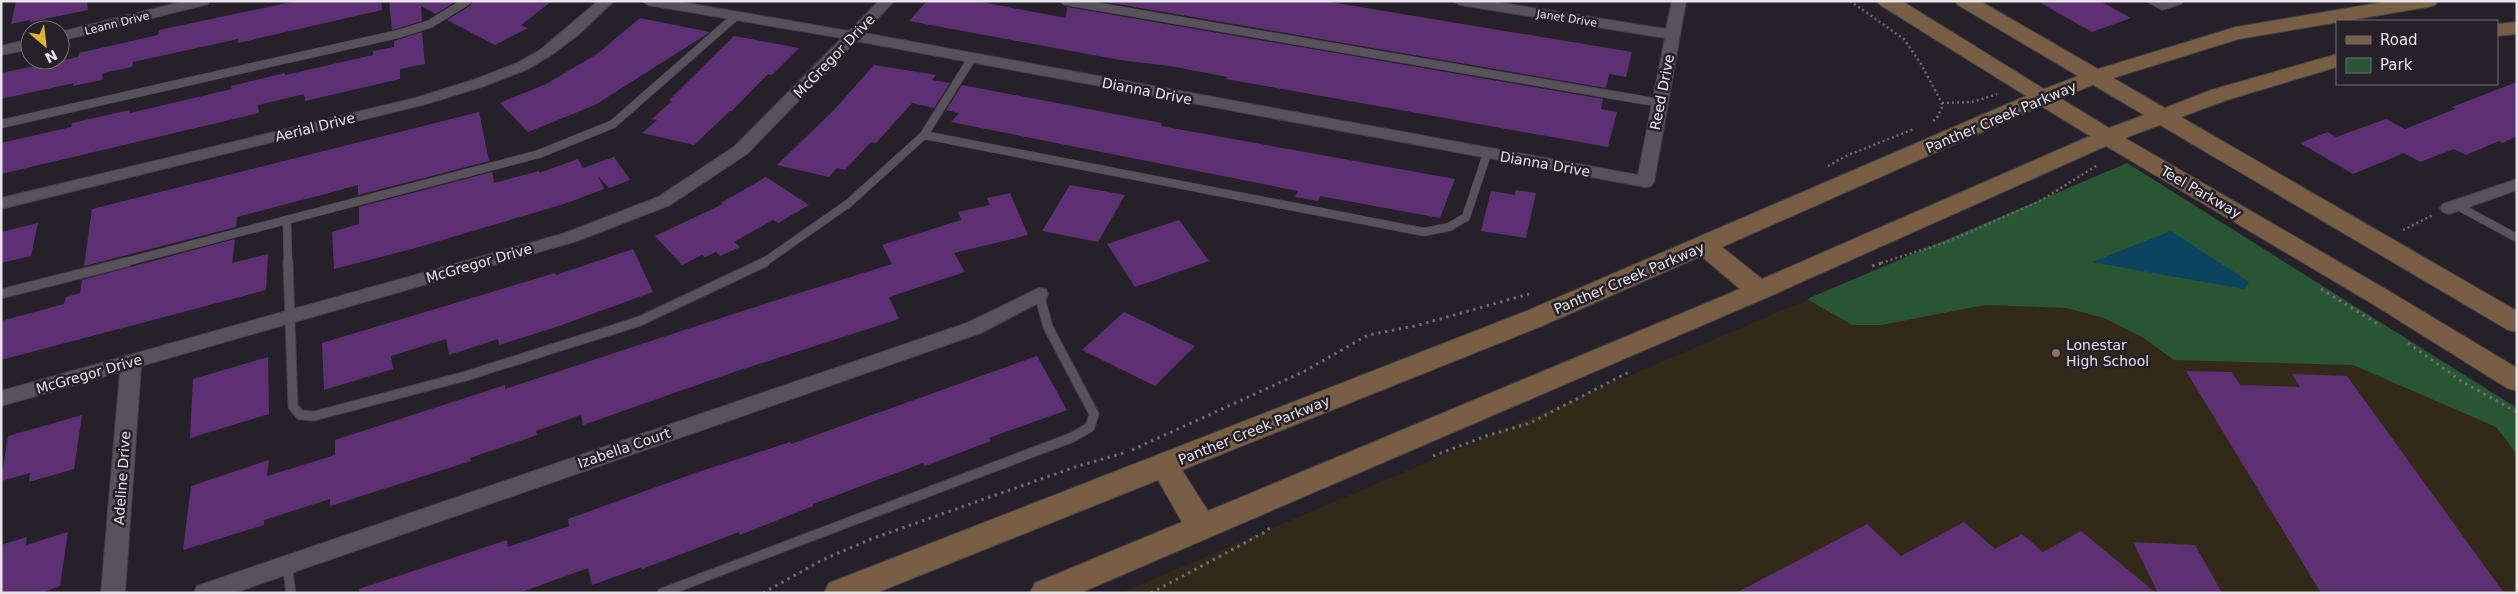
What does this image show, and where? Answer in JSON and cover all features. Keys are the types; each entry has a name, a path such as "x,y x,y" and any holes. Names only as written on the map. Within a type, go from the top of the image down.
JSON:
{"main road":[{"name":"Teel Parkway","path":"1887,1 2043,98 2380,297 2517,381"},
{"path":"1965,1 2517,323"},
{"name":"Panther Creek Parkway","path":"840,593 1533,319 2095,77 2236,33 2428,1"},
{"path":"2498,30 2517,28"},
{"path":"1046,593 1759,291 2108,137 2219,94 2336,60"},
{"path":"1704,245 1759,291"},
{"path":"1164,465 1202,528"}],"street":[{"name":"Leann Drive","path":"70,34 203,1"},
{"name":"Aerial Drive","path":"1,204 393,108 479,82 533,60 579,27 607,1"},
{"name":"Dianna Drive","path":"648,1 854,36 1645,182"},
{"name":"McGregor Drive","path":"1,399 571,237 664,200 741,150 887,1"},
{"name":"Janet Drive","path":"1460,1 1673,35"},
{"name":"Reed Drive","path":"1645,182 1679,1"},
{"path":"1,51 20,46"},
{"path":"2452,206 2517,184"},
{"name":"Izabella Court","path":"205,593 974,328 1039,294"},
{"name":"Adeline Drive","path":"113,593 131,362"}],"lane":[{"path":"1,124 398,34 430,24 467,1"},
{"path":"1065,1 1660,103"},
{"path":"1,294 539,154 613,124 736,16"},
{"path":"287,221 293,406 300,415 314,416 466,376 640,321 762,264 849,203 924,135 972,58"},
{"path":"924,135 1424,232 1449,228 1466,217 1487,154"},
{"path":"2452,206 2517,238"},
{"path":"662,593 1073,438 1090,427 1094,414 1048,327 1039,294"},
{"path":"287,564 291,593"}],"path":[{"path":"1850,1 1904,39 1921,64 1942,103 1937,118 1929,124"},
{"path":"1942,103 1972,102 1993,94 2005,94"},
{"path":"1822,169 1848,155 1921,127"},
{"path":"1863,269 1947,242 2040,200 2100,164"},
{"path":"2398,233 2452,206"},
{"path":"763,593 822,560 871,539 1075,467 1129,451 1303,372 1368,335 1415,326 1539,291"},
{"path":"1424,460 1486,436 1530,423 1637,369"},
{"path":"1151,593 1267,531 1276,521"}],"shaded area":[{"name":"Lonestar High School","path":"2127,163 2517,408 2517,593 1121,593"}],"green space":[{"path":"2127,163 2517,408 2517,454 2496,427 2353,365 2174,360 2142,337 2104,318 2066,308 1985,305 1881,325 1852,325 1807,299"}],"water":[{"path":"2171,231 2249,282 2244,289 2092,262"}],"building":[{"path":"16,1 87,1 88,10 40,20 20,20 20,22 11,24"},
{"path":"296,1 381,1 382,10 238,43 238,39 133,62 132,67 103,73 102,80 73,86 74,83 1,99 1,73 20,69 70,70 70,59 78,57 79,53 158,35 159,30"},
{"path":"389,1 456,1 436,14 421,6 422,21 392,30"},
{"path":"473,1 552,1 521,25 528,28 495,45 447,20 470,6"},
{"path":"927,1 976,1 1066,18 1067,7 1603,99 1601,109 1617,112 1608,147 1226,79 1228,77 1170,66 1120,60 909,21"},
{"path":"1100,1 1324,1 1632,52 1626,77 1609,74 1606,88"},
{"path":"2037,1 2100,1 2131,18 2092,32"},
{"path":"640,18 710,32 595,105 528,132 500,103 546,84 597,54"},
{"path":"422,32 425,64 400,69 400,79 305,101 304,94 258,105 259,113 1,174 1,143 71,127 72,123 130,110 130,113 232,89 231,86 285,73 285,75 373,55 373,51 394,47 394,41"},
{"path":"734,36 799,48 772,75 768,74 732,111 694,145 642,133 657,120 652,119 672,101 669,100"},
{"path":"874,65 936,75 932,80 950,83 934,108 912,103 876,143 871,142 845,170 837,168 829,177 777,165 833,111"},
{"path":"2517,82 2517,136 2502,143 2499,141 2466,155 2454,149 2420,162 2404,153 2353,174 2300,143 2328,132 2336,137 2386,119 2405,129 2455,109 2452,107"},
{"path":"962,85 1162,123 1161,126 1455,179 1440,218 1320,196 1318,201 1295,197 1298,191 951,122 959,113 946,110"},
{"path":"479,112 489,161 358,195 358,185 237,217 236,227 84,266 92,209"},
{"path":"614,157 630,180 609,188 598,176 604,189 564,204 412,249 334,269 332,232 359,224 359,207 492,172 494,183 539,171 539,173 578,159 583,168"},
{"path":"766,177 809,205 778,223 773,220 734,242 740,247 720,256 716,252 705,257 702,255 682,265 655,236 723,204 721,203"},
{"path":"1070,185 1125,195 1098,242 1042,231"},
{"path":"1516,190 1536,193 1526,238 1481,231 1491,191 1515,195"},
{"path":"1010,193 1028,235 954,253 965,272 889,297 899,319 737,371 583,425 581,415 536,431 537,435 470,458 471,461 330,506 330,499 264,520 264,525 183,550 191,486 269,460 267,476 335,455 335,440 505,385 505,389 892,264 882,245 961,220 958,212 990,205 987,198"},
{"path":"1179,220 1209,261 1135,287 1107,244"},
{"path":"38,223 31,256 1,263 1,232"},
{"path":"235,239 232,263 268,254 266,290 1,360 1,321 64,304 66,297 80,293 82,280"},
{"path":"633,249 653,292 559,326 499,345 498,339 449,355 446,339 391,356 393,369 324,390 322,343 555,273 556,275"},
{"path":"1124,312 1195,346 1155,386 1082,350"},
{"path":"1037,356 1067,410 989,438 991,441 925,466 923,463 813,504 813,506 740,535 739,532 642,569 642,567 592,585 588,568 519,593 359,593 359,589 507,540 508,547 569,526 568,519 698,472 790,442 791,444"},
{"path":"268,357 269,414 190,438 193,379"},
{"path":"2186,371 2232,372 2240,385 2300,387 2292,374 2347,376 2504,593 2321,593"},
{"path":"82,415 74,469 29,482 30,473 1,481 8,436"},
{"path":"1964,522 1995,549 2022,534 2043,552 2081,531 2156,593 1736,593 1867,524 1901,556"},
{"path":"68,532 60,586 41,593 1,593 1,545 27,537 26,545"},
{"path":"2133,542 2195,545 2222,593 2158,593"}],"place":[{"name":"Lonestar High School","path":"2056,353"}]}
